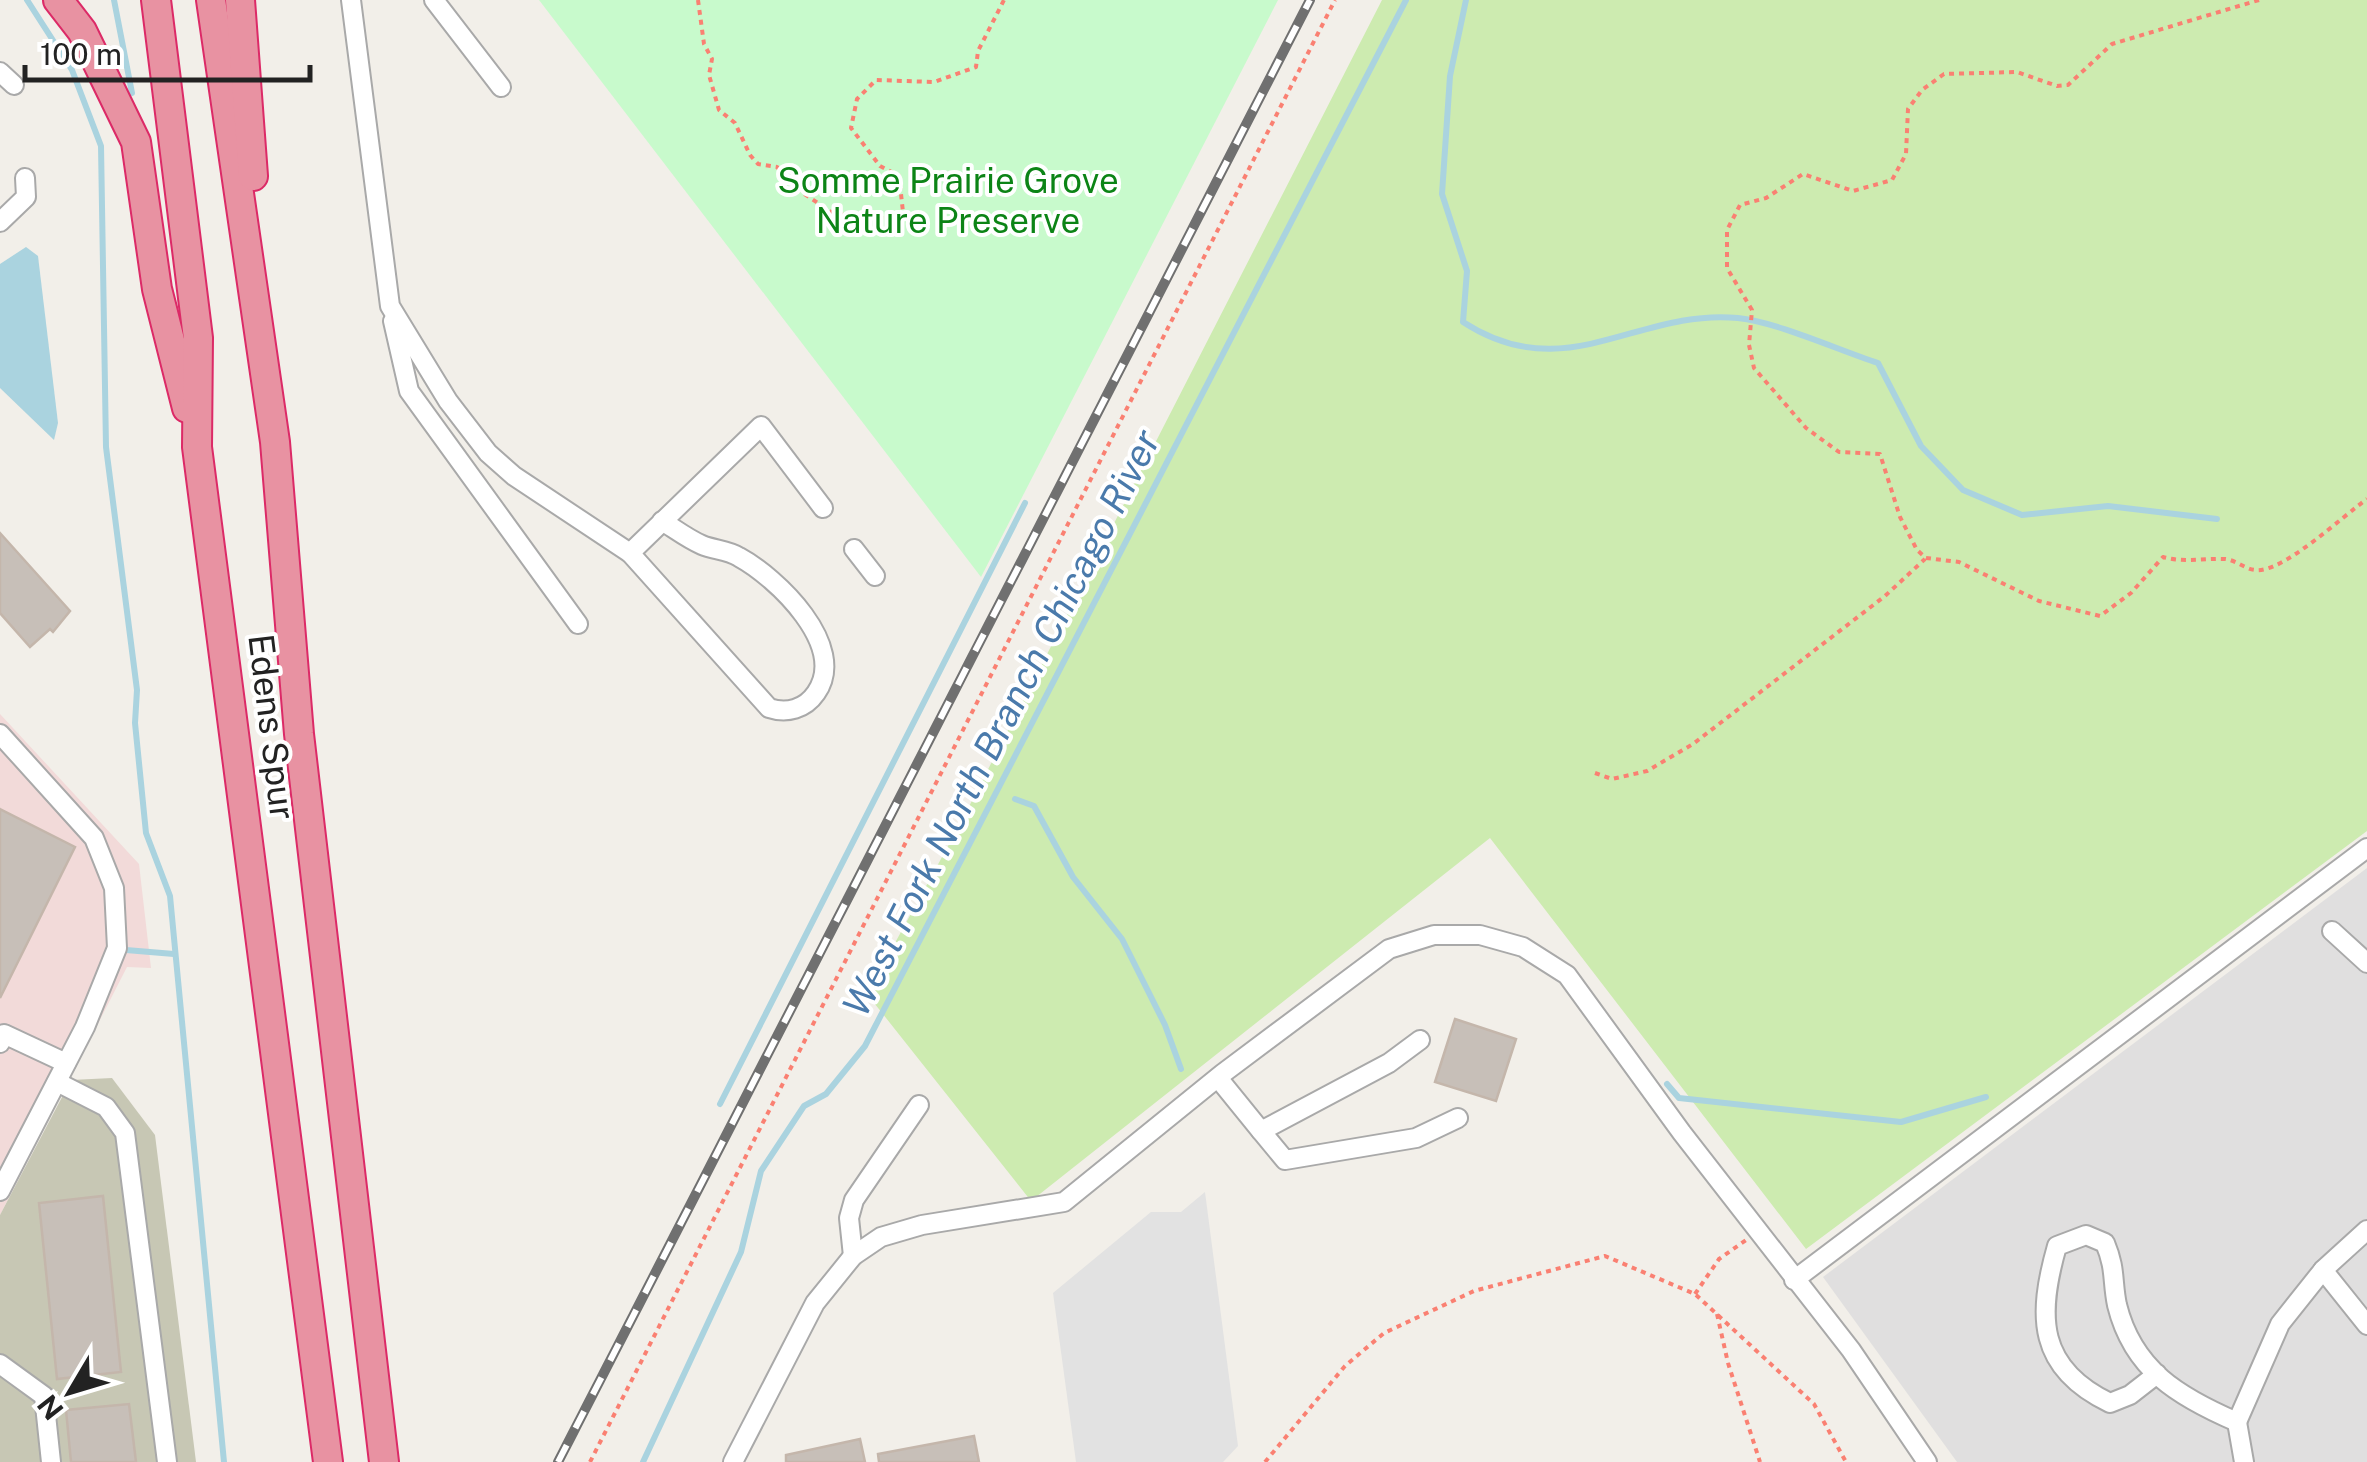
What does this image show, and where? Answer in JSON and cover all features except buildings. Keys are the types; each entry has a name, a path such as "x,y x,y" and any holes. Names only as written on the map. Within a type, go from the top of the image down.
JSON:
{"highway":[{"path":"58,0 82,31 136,142 157,289 197,448"},
{"name":"Edens Spur","path":"156,0 198,338 197,448 328,1462"},
{"name":"Edens Spur","path":"211,0 275,442 299,734 384,1462"},
{"path":"240,0 275,442"}],"street":[{"path":"351,0 390,306 409,391 578,624"},
{"path":"434,0 501,87"},
{"path":"0,222 26,197 25,178"},
{"path":"390,306 448,401 488,453 514,476 630,553 769,708 781,712 799,708 815,695 824,663 806,614 738,556 701,544 662,522"},
{"path":"630,553 761,426 824,508"},
{"path":"854,549 875,576"},
{"path":"0,734 94,838 114,888 117,948 57,1082 0,1190"},
{"path":"1794,1280 2367,848"},
{"path":"2332,931 2367,963"},
{"path":"733,1462 815,1303 853,1256 880,1236 922,1225 1064,1202 1218,1078 1389,949 1434,935 1480,934 1523,947 1567,975 1850,1350 1928,1462"},
{"path":"0,1043 4,1034 66,1063"},
{"path":"1261,1131 1389,1064 1420,1040"},
{"path":"1218,1078 1285,1160 1416,1138 1458,1118"},
{"path":"57,1082 106,1108 124,1133 167,1462"},
{"path":"853,1256 849,1218 854,1200 919,1105"},
{"path":"2244,1462 2237,1422 2280,1324 2323,1270 2367,1230"},
{"path":"2157,1374 2130,1395 2110,1403 2086,1391 2056,1356 2042,1326 2056,1246 2086,1235 2106,1243 2116,1270 2116,1299 2126,1335 2157,1374 2184,1399 2237,1422"},
{"path":"2323,1270 2367,1325"},
{"path":"0,1364 44,1396 51,1462"}],"path":[{"path":"698,0 719,110 735,122 758,164 777,167 800,192 834,214 894,219 903,212 899,176 880,166 850,128 857,99 876,80 934,82 976,67 978,51 1004,0"},
{"path":"590,1462 1335,0"},
{"path":"2259,0 2112,44 2068,85 2058,86 2017,72 1944,74 1922,90 1908,109 1906,154 1892,180 1852,191 1803,174 1766,198 1736,210 1727,230 1726,268 1752,310 1748,345 1754,368 1806,428 1838,452 1880,454 1900,517 1916,550 1926,558 1959,562 2039,601 2100,616 2131,593 2163,558 2207,563 2227,559 2254,570 2268,568 2302,550 2367,499"},
{"path":"1595,773 1612,779 1647,771 1693,744 1885,596 1926,558"},
{"path":"1694,1294 1719,1258 1758,1231"},
{"path":"1264,1462 1360,1350 1384,1332 1474,1291 1604,1256 1694,1294 1814,1404 1846,1462"},
{"path":"1717,1314 1728,1364 1760,1462"}],"shaded area":[{"path":"0,714 139,864 151,968 127,967 0,1215"},
{"path":"2367,868 2367,1462 1957,1462 1823,1277"},
{"path":"112,1078 155,1135 196,1462 0,1462 0,1215 71,1080"},
{"path":"1205,1192 1238,1446 1223,1462 1076,1462 1053,1293 1151,1212 1181,1212"}],"green space":[{"name":"Somme Prairie Grove Nature Preserve","path":"539,0 1278,0 981,577"},
{"path":"1382,0 2367,0 2367,831 1806,1249 1490,838 1031,1201 867,994 959,826"}],"water":[{"path":"26,247 38,256 58,423 54,440 0,388 0,264"}],"waterway":[{"path":"27,0 72,70 101,146 106,447 137,690 135,723 146,833 170,896 224,1462"},
{"path":"114,0 132,93"},
{"name":"West Fork North Branch Chicago River","path":"643,1462 741,1252 761,1171 804,1106 826,1094 865,1046 1406,0"},
{"path":"1466,0 1450,76 1442,194 1467,271 1463,322 1500,341 1535,348 1569,348 1701,318 1738,318 1771,325 1878,363 1921,446 1963,490 2022,515 2108,506 2217,519"},
{"path":"720,1104 1025,503"},
{"path":"1015,799 1034,806 1073,877 1122,939 1165,1025 1181,1069"},
{"path":"126,950 174,954"},
{"path":"1667,1084 1679,1098 1901,1122 1986,1097"}],"railway":[{"path":"558,1462 1310,0"}]}
